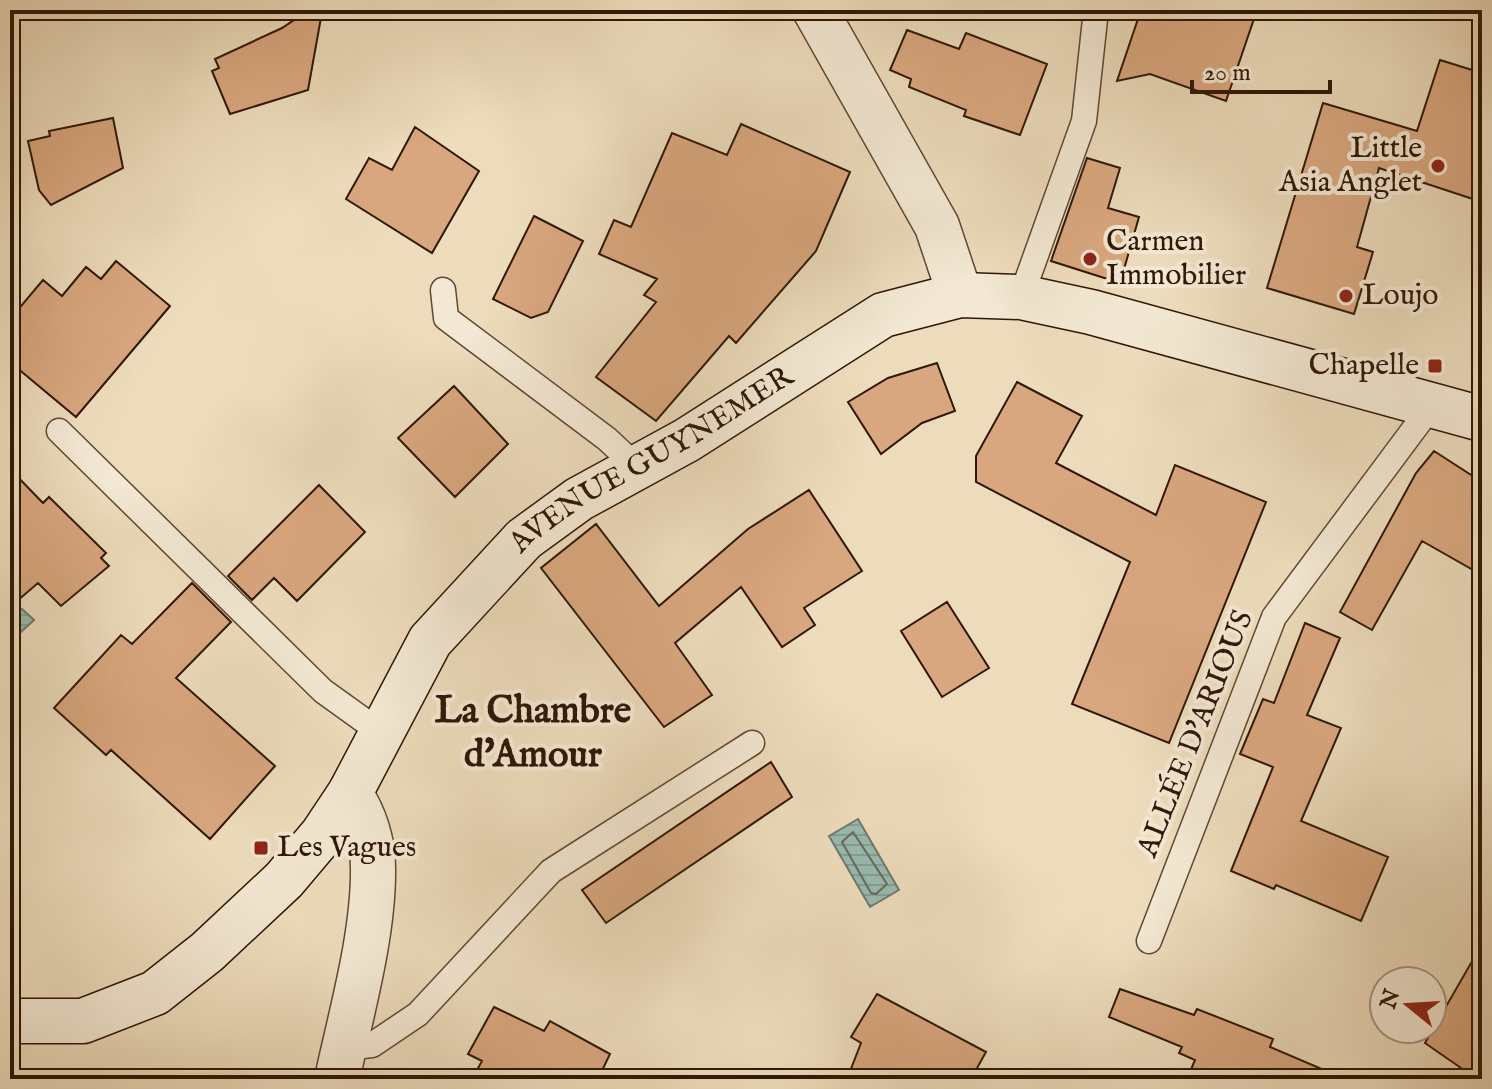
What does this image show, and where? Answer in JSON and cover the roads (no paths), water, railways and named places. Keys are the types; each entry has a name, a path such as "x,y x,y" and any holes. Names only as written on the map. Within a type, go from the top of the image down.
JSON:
{"main road":[{"path":"815,10 937,226 960,295"},
{"name":"AVENUE GUYNEMER","path":"10,1021 83,1021 155,993 207,952 284,880 322,835 350,793 430,641 524,539 579,499 687,440 883,315 960,295 1021,297 1091,312 1482,419"},
{"path":"340,1064 365,939 373,867 365,817 350,793"}],"lane":[{"path":"1021,297 1084,121 1096,10"},
{"path":"443,290 446,318 607,439 637,467"},
{"name":"ALLÉE D'ARIOUS","path":"1149,941 1274,617 1432,405"},
{"path":"59,431 323,691 380,732"},
{"path":"340,1064 418,1014 551,871 752,743"}],"water":[{"path":"22,609 34,620 10,642 10,610"},
{"path":"858,819 899,890 870,907 829,836"}],"place":[{"name":"Little Asia Anglet","path":"1438,166"},
{"name":"Carmen Immobilier","path":"1090,259"},
{"name":"Loujo","path":"1346,296"},
{"name":"Chapelle","path":"1435,366"},
{"name":"Les Vagues","path":"261,848"}],"district":[{"name":"La Chambre d'Amour","path":"533,734"}]}
